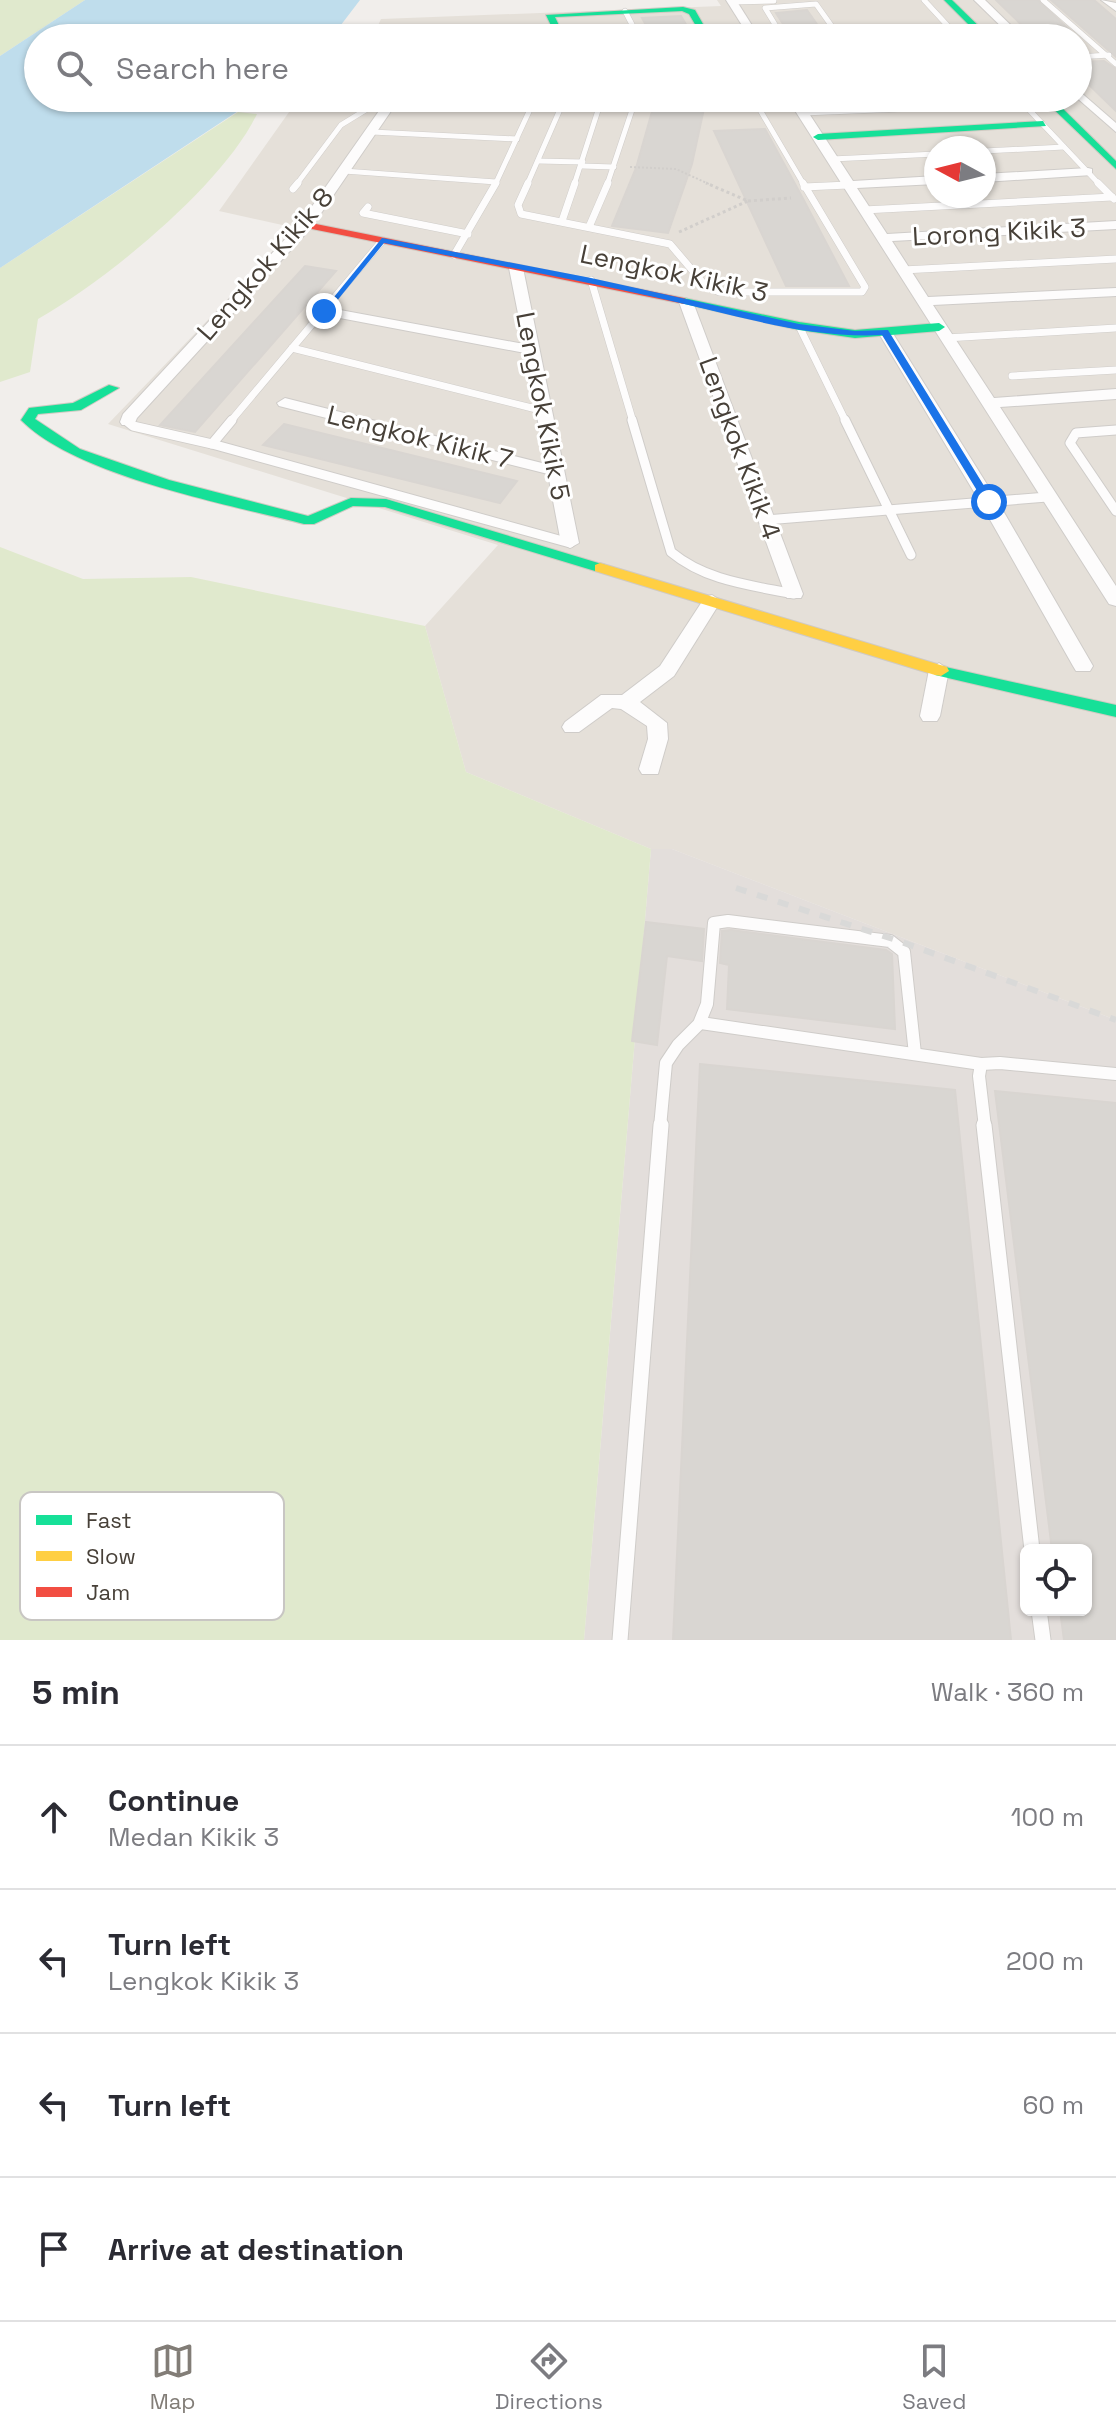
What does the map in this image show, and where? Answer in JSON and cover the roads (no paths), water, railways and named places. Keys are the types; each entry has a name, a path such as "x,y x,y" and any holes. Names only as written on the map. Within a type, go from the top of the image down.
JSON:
{"street":[{"path":"948,0 972,24"},
{"path":"979,0 1004,24"},
{"path":"1106,0 1116,8"},
{"path":"732,1 746,24"},
{"path":"554,24 550,15 683,9 692,12 699,24"},
{"path":"1092,106 1116,129"},
{"name":"Lengkok Kikik 8","path":"128,422 129,417 306,225 385,112"},
{"path":"1062,112 1113,159"},
{"path":"803,113 1116,600"},
{"path":"818,137 1043,124"},
{"path":"996,177 1088,172"},
{"path":"848,185 924,181"},
{"name":"Lengkok Kikik 3","path":"306,225 516,268 591,280 799,326 855,334 942,332"},
{"name":"Lorong Kikik 3","path":"882,238 1116,225"},
{"name":"Lengkok Kikik 5","path":"516,268 570,543"},
{"path":"923,301 1116,292"},
{"name":"Lengkok Kikik 4","path":"686,302 794,594"},
{"path":"324,311 532,350"},
{"path":"885,332 989,502 1083,666"},
{"path":"113,388 89,406 72,410 34,411 28,420 75,452 164,483 309,521 351,502 386,503 939,670 1116,711"},
{"path":"987,403 1116,394"},
{"name":"Lengkok Kikik 7","path":"285,403 555,471"},
{"path":"626,703 667,671 712,601"},
{"path":"930,716 939,670"},
{"path":"572,727 608,700 626,703 657,723 658,739 650,769"}],"lane":[{"path":"732,1 803,0"},
{"path":"924,0 946,24"},
{"path":"1043,0 1070,24"},
{"path":"775,24 765,8 816,4 830,24"},
{"path":"625,11 632,24"},
{"path":"1092,44 1116,64"},
{"path":"1092,56 1116,55"},
{"path":"293,189 341,125 362,112"},
{"path":"454,255 496,182 529,112"},
{"path":"559,112 518,211 527,217 562,221 670,244 710,290 862,292 865,287 761,112"},
{"path":"562,221 598,112"},
{"path":"589,227 614,167 632,112"},
{"path":"803,113 821,112"},
{"path":"1032,112 1114,198"},
{"path":"372,132 517,139"},
{"path":"996,150 1064,147"},
{"path":"832,159 924,155"},
{"path":"538,161 614,167"},
{"path":"344,171 496,182"},
{"path":"804,187 848,185"},
{"path":"864,210 1114,198"},
{"path":"368,207 363,213 468,234"},
{"path":"212,444 382,241"},
{"path":"903,270 1116,259"},
{"path":"591,280 671,552 685,566 722,579 794,594"},
{"path":"799,326 911,555"},
{"path":"942,332 1116,328"},
{"path":"292,348 544,411"},
{"path":"1012,376 1116,370"},
{"path":"128,422 133,426 212,444 570,543"},
{"path":"1116,430 1076,433 1070,443 1116,511"},
{"path":"766,520 1047,497"},
{"path":"620,1640 640,1355 666,1063 676,1044 701,1023 711,981 714,923 728,921 890,941 904,952 915,1054"},
{"path":"701,1023 981,1064 1000,1063 1116,1074"},
{"path":"981,1064 979,1076 1031,1544"},
{"path":"1040,1616 1043,1640"}],"water":[{"path":"85,0 360,0 342,24 49,24"},
{"path":"24,40 24,112 237,112 0,268 0,56"}],"railway":[{"path":"736,888 899,941 1116,1020"}]}
